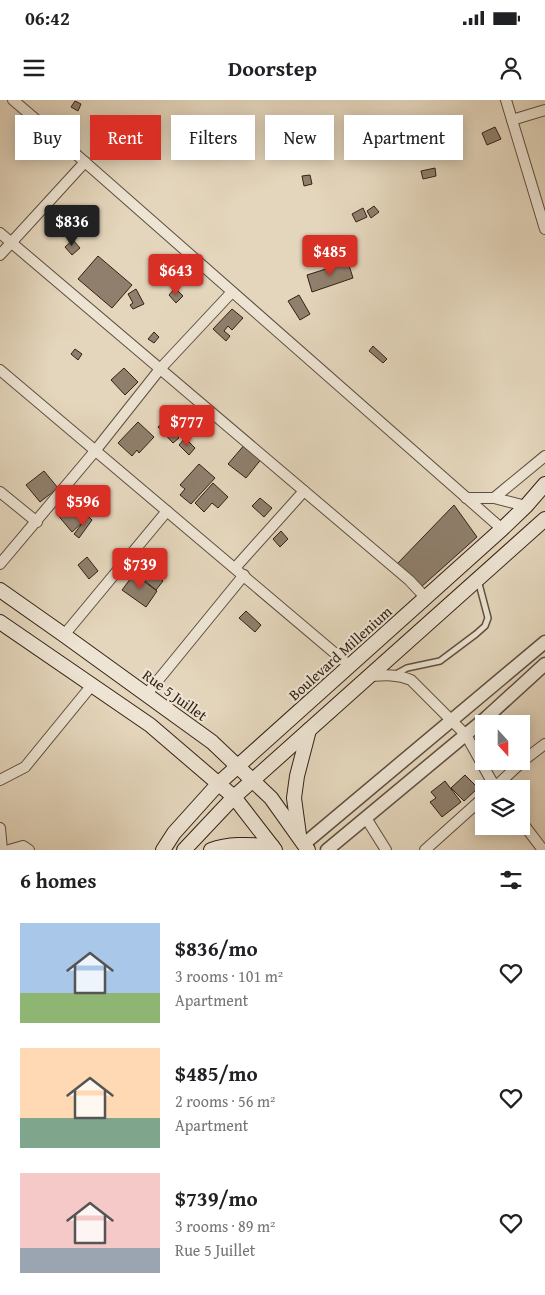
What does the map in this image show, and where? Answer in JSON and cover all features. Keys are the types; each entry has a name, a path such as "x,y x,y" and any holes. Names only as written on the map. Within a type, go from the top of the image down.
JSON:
{"main road":[{"name":"Boulevard Millenium","path":"163,850 174,833 219,784 502,529 545,484"},
{"path":"184,850 234,797 545,519"},
{"name":"Rue 5 Juillet","path":"0,590 64,634 212,742 271,798 304,844"},
{"path":"0,622 150,725 234,797 274,848"},
{"path":"304,844 294,798 297,776 309,730"},
{"path":"211,850 224,845 241,844 274,848"}],"street":[{"path":"13,100 502,529"},
{"path":"506,100 543,212 545,229"},
{"path":"512,120 545,110"},
{"path":"0,255 85,162"},
{"path":"0,233 409,580 425,597"},
{"path":"0,564 37,522 160,369 232,292"},
{"path":"0,370 350,666"},
{"path":"494,498 545,456"},
{"path":"0,492 37,522"},
{"path":"235,568 304,492"},
{"path":"466,498 494,498 526,506"},
{"path":"64,634 167,511"},
{"path":"146,695 244,576"},
{"path":"304,844 545,642"},
{"path":"327,850 466,735 545,664"},
{"path":"370,676 394,675 410,680 466,735 491,780"},
{"path":"0,780 25,767 92,685"},
{"path":"503,780 524,760 545,744"},
{"path":"425,850 475,805"},
{"path":"366,818 386,850"},
{"path":"0,828 2,850"},
{"path":"530,833 543,850"},
{"path":"10,850 23,846 30,850"}],"lane":[{"path":"394,675 407,668 440,661 485,626 488,618 478,580"}],"building":[{"path":"75,101 81,104 78,111 71,107"},
{"path":"495,127 501,139 487,145 482,133"},
{"path":"435,168 436,176 423,179 421,171"},
{"path":"310,175 312,184 304,186 302,176"},
{"path":"374,206 379,212 371,218 367,211"},
{"path":"363,208 367,217 356,222 352,214"},
{"path":"73,240 80,248 72,255 65,247"},
{"path":"98,256 132,285 112,308 78,279"},
{"path":"348,262 353,278 312,292 307,275"},
{"path":"175,288 183,296 176,303 169,295"},
{"path":"136,289 144,304 133,309 130,305 133,303 128,294"},
{"path":"299,295 310,314 300,320 288,301"},
{"path":"232,309 243,318 232,330 228,326 224,331 230,336 226,341 213,329"},
{"path":"154,332 159,337 154,343 148,339"},
{"path":"373,346 387,359 383,363 369,351"},
{"path":"75,349 82,354 78,360 71,354"},
{"path":"124,368 138,382 125,395 111,380"},
{"path":"138,422 154,437 139,453 137,450 132,456 118,443"},
{"path":"163,422 179,438 173,443 158,427"},
{"path":"185,438 195,448 189,455 179,445"},
{"path":"246,443 263,457 246,478 228,464"},
{"path":"199,464 215,478 191,504 180,495 185,489 180,485"},
{"path":"44,471 58,488 40,502 26,485"},
{"path":"213,483 228,497 218,508 212,503 204,512 195,503"},
{"path":"260,498 272,508 264,517 252,506"},
{"path":"454,505 477,537 420,588 397,564"},
{"path":"61,509 66,514 72,509 83,522 72,532 56,513"},
{"path":"88,516 92,520 79,538 74,534"},
{"path":"281,531 288,539 280,547 273,539"},
{"path":"87,557 98,571 89,579 78,565"},
{"path":"151,571 163,581 156,590 144,580"},
{"path":"134,574 157,591 146,607 122,590"},
{"path":"246,611 261,625 255,632 239,618"},
{"path":"465,775 475,785 475,791 464,801 451,788"},
{"path":"445,781 461,802 442,817 430,802 436,798 431,792"}]}
